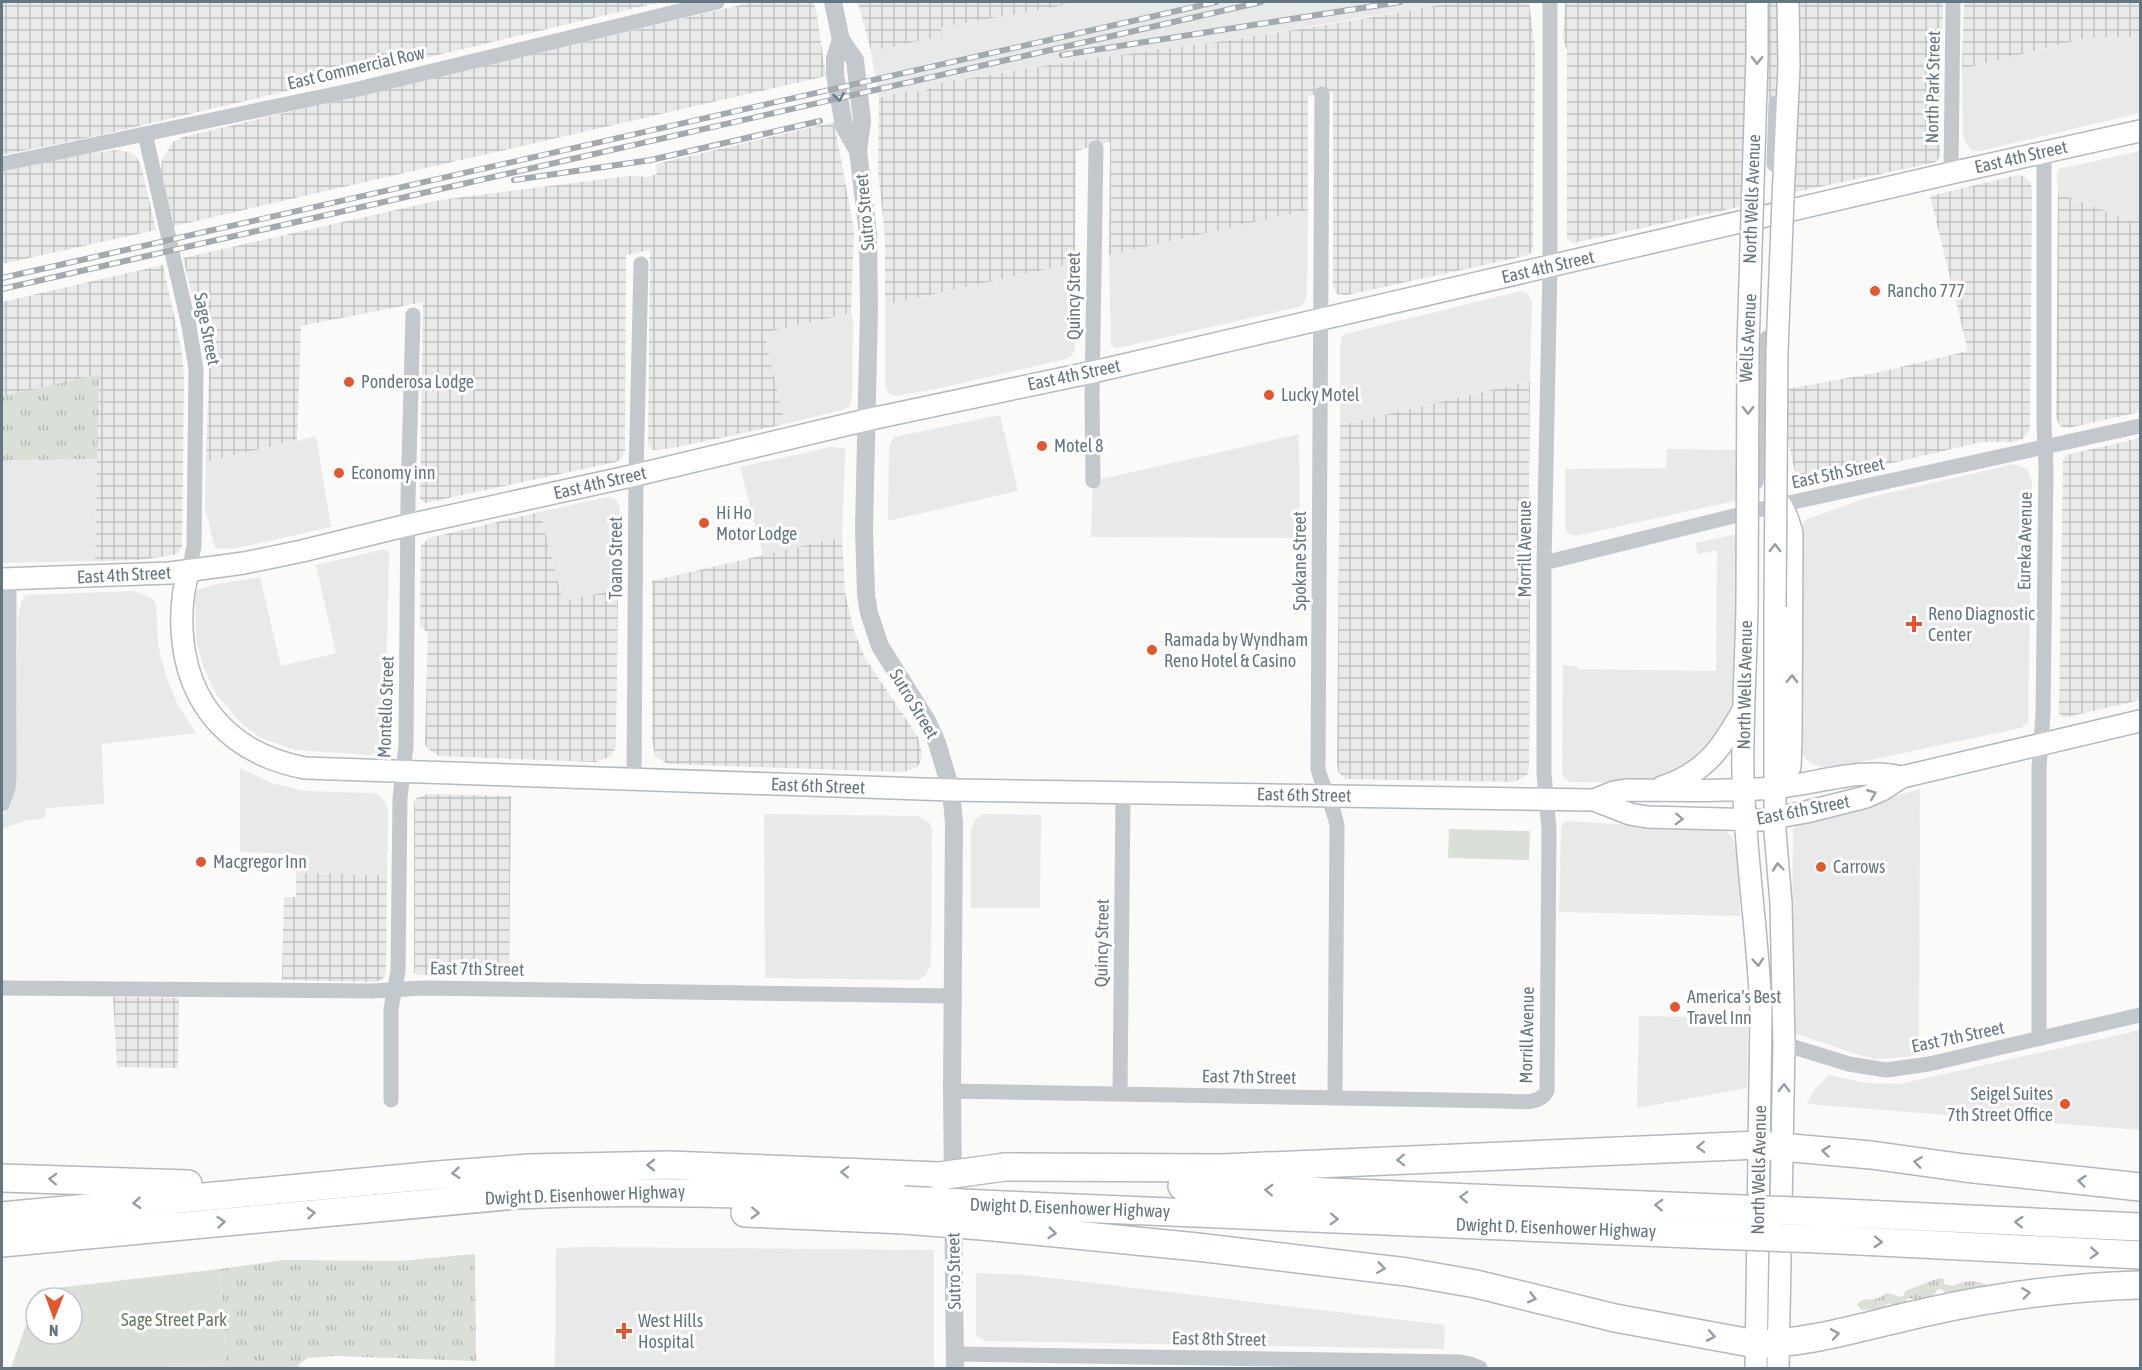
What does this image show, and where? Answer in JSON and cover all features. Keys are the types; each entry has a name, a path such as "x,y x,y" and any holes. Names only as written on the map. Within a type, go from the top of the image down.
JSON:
{"highway":[{"path":"1002,1194 1222,1168 1770,1146 2140,1187"},
{"name":"Dwight D. Eisenhower Highway","path":"2,1216 482,1171 598,1166 690,1166 904,1198 939,1176 1002,1194 1714,1235 2140,1255"},
{"path":"2,1178 300,1188"},
{"name":"Dwight D. Eisenhower Highway","path":"2,1243 445,1200 593,1192 704,1192 904,1198 1002,1194 1717,1208 2140,1227"},
{"path":"1002,1194 1209,1248 1407,1272 1476,1284 1767,1356 1927,1311 2029,1292 2140,1285"},
{"path":"2,1261 41,1252 100,1233"}],"main road":[{"name":"North Wells Avenue","path":"1757,2 1748,347 1744,790 1770,1146 1767,1356"},
{"name":"North Wells Avenue","path":"1770,1146 1784,1044 1781,908 1774,788 1777,328 1789,78 1788,2"},
{"name":"East 4th Street","path":"5,579 189,571 302,551 866,420 1093,372 2140,131"},
{"path":"1774,788 1790,767 1791,738 1792,533 1788,517 1781,505"},
{"name":"East 6th Street","path":"189,571 182,595 183,644 187,666 202,703 232,737 249,749 287,765 305,768 951,790 1594,800 1630,814 1647,817 1746,820 1775,818 1866,797 1902,777 2140,721"},
{"path":"1654,790 1678,782 1704,765 1730,734 1745,707"},
{"path":"1791,738 1796,755 1803,765 1824,775 1842,776"},
{"name":"East 6th Street","path":"1594,800 1614,792 1744,790 1799,785 1842,776 1886,774 1902,777"}],"street":[{"name":"East Commercial Row","path":"2,164 354,90 717,2"},
{"name":"Sutro Street","path":"833,2 841,40 835,58 835,75 844,126 858,151 868,234 869,325 864,572 868,613 890,663 927,721 944,762 951,790 954,823 952,1091 956,1361"},
{"name":"Morrill Avenue","path":"1544,1097 1547,1091 1549,840 1544,774 1544,563 1550,267 1550,2"},
{"name":"North Park Street","path":"1951,173 1953,2"},
{"name":"Spokane Street","path":"1322,94 1318,768 1334,810 1337,826 1335,1098"},
{"name":"Wells Avenue","path":"1754,512 1763,432 1776,103"},
{"name":"Sage Street","path":"145,134 189,326 196,369 194,546 189,571"},
{"name":"Quincy Street","path":"1093,481 1096,148"},
{"name":"Eureka Avenue","path":"2038,1039 2045,447 2044,152"},
{"name":"Toano Street","path":"634,781 640,264"},
{"name":"Montello Street","path":"391,1100 391,1009 398,971 400,798 406,746 413,315"},
{"name":"East 5th Street","path":"1544,563 1781,505 2140,426"},
{"name":"Wells Avenue","path":"1763,432 1765,466 1770,483 1781,505"},
{"path":"2,804 8,788 9,776 5,579"},
{"name":"Quincy Street","path":"1120,1094 1123,792"},
{"name":"East 7th Street","path":"2,988 371,991 423,988 952,996"},
{"name":"East 7th Street","path":"1784,1044 1849,1064 1886,1070 1929,1065 2140,1015"},
{"name":"East 7th Street","path":"952,1091 1529,1101 1544,1097"},
{"name":"East 8th Street","path":"956,1361 1331,1365 1460,1362 1480,1368"}],"shaded area":[{"path":"2,2 661,2 105,134 2,155"},
{"path":"753,2 813,2 826,76 174,226 161,171 162,160 173,142 183,137"},
{"path":"858,2 1079,2 941,27 942,36 871,51"},
{"path":"1079,2 1458,2 1210,43 1016,70 938,83 925,91 905,91 879,98 871,51 941,36 940,27"},
{"path":"1456,2 1529,2 1535,48 1533,247 1531,253 1347,295 1337,294 1333,286 1333,92 1308,96 1308,210 1109,255 1110,142 1076,151 1075,263 885,305 885,238 878,170 879,98 905,91 925,91 938,83 1068,62 1210,43"},
{"path":"1565,2 1943,2 1940,157 1936,162 1796,192 1790,191 1791,96 1765,100 1762,202 1573,243 1567,239 1567,50 1563,39"},
{"path":"1964,2 2140,2 2140,37 2086,38 1962,69"},
{"path":"2140,37 2140,113 1980,151 1973,151 1966,144 1963,136 1962,69 2086,38"},
{"path":"834,122 854,230 851,313 764,333 785,424 673,448 653,450 648,445 650,250 626,255 625,451 621,459 616,462 425,503 420,499 423,302 301,326 297,440 206,462 209,373 183,258 440,200 629,176 646,177 657,174 656,164"},
{"path":"116,150 129,152 136,156 141,165 156,230 2,264 2,172 76,155"},
{"path":"2140,151 2140,220 2131,221 2058,193 2059,169"},
{"path":"2018,175 2030,182 2032,189 2029,432 2022,439 2014,442 1982,442 1802,484 1797,482 1784,421 1788,389 1880,372 1968,351 1930,196"},
{"path":"2058,193 2131,221 2140,220 2140,412 2068,428 2061,427 2056,418"},
{"path":"1308,210 1307,294 1304,303 1299,307 1118,348 1111,346 1109,255"},
{"path":"1075,263 1075,350 1072,355 1066,359 936,389 895,396 888,393 885,385 885,305"},
{"path":"163,265 181,348 184,375 182,547 177,554 168,556 138,560 95,561 97,459 2,461 2,302"},
{"path":"1521,291 1528,294 1532,302 1530,381 1340,425 1342,336"},
{"path":"851,313 853,322 850,406 785,424 764,333"},
{"path":"1530,381 1529,769 1527,775 1515,782 1346,779 1338,772 1337,764 1340,425"},
{"path":"1000,415 1018,491 888,521 889,447 894,437"},
{"path":"1299,434 1300,538 1091,537 1093,481"},
{"path":"316,436 331,527 237,548 218,549 214,545 205,507 206,462"},
{"path":"2140,438 2140,700 2063,718 2059,713 2063,460 2067,455"},
{"path":"831,447 845,448 842,537 763,556 740,467"},
{"path":"1667,449 1739,450 1739,500 1575,536 1569,534 1565,529 1565,469 1666,468"},
{"path":"97,459 95,561 2,563 2,461"},
{"name":"Reno Diagnostic Center","path":"2014,464 2027,469 2032,483 2028,723 2021,728 1846,765 1824,767 1812,764 1804,757 1800,747 1799,532 1802,524 1807,519 1867,498"},
{"path":"607,497 617,501 620,508 618,589 563,601 540,512"},
{"path":"540,512 563,601 618,589 616,747 611,756 596,762 439,756 425,744 428,632 420,627 421,546 429,538"},
{"path":"1738,534 1738,637 1731,709 1705,758 1648,783 1570,782 1564,778 1562,774 1563,665 1577,666 1578,669 1716,671 1717,550 1698,554 1695,543"},
{"path":"842,537 845,593 854,631 865,658 918,737 922,755 916,768 902,772 668,764 655,756 652,739 652,581"},
{"path":"384,549 389,552 389,559 387,738 384,747 379,752 370,755 295,750 261,738 242,724 216,694 203,666 196,640 195,598 197,590 217,584 260,577 281,666 336,653 316,565"},
{"path":"134,591 151,598 156,604 158,645 167,679 178,705 196,733 102,744 104,804 46,808 45,818 24,821 2,829 2,817 11,800 16,772 18,615 22,600 26,595"},
{"path":"240,768 272,783 305,791 379,795 386,803 388,811 387,875 296,873 295,854 240,852"},
{"path":"1920,789 1919,1051 1909,1057 1875,1059 1797,1034 1791,1026 1793,830 1798,823"},
{"path":"427,794 511,796 509,977 417,975 414,973 414,805 415,799"},
{"path":"764,814 918,816 929,822 932,830 931,964 926,975 918,980 765,978"},
{"path":"983,814 1041,815 1040,908 971,908 971,829 975,820"},
{"path":"1567,821 1711,827 1723,830 1731,835 1739,855 1740,916 1559,912 1561,829 1562,824"},
{"path":"296,873 387,875 386,970 381,980 375,982 282,980 284,897 296,897"},
{"path":"113,997 179,998 178,1068 117,1067"},
{"path":"1639,1016 1748,1018 1747,1088 1637,1108"},
{"path":"2140,1030 2140,1130 1807,1104 1814,1090 1829,1075 1865,1083 1900,1084"},
{"path":"556,1248 934,1250 934,1368 555,1368"},
{"path":"976,1273 1026,1275 1445,1325 1444,1349 986,1341 977,1337 976,1333"}],"green space":[{"path":"99,374 97,459 2,460 2,397"},
{"path":"1449,829 1530,831 1529,860 1448,858"},
{"path":"475,1254 476,1361 335,1356 308,1358 299,1364 299,1368 156,1368 226,1363 220,1269 284,1260 399,1261"},
{"name":"Sage Street Park","path":"220,1269 226,1363 156,1368 11,1368 24,1330 24,1346 84,1346 84,1286 73,1286"},
{"path":"1939,1278 1944,1279 1944,1284 1953,1286 1972,1281 1990,1288 1965,1290 1952,1295 1945,1294 1942,1289 1925,1299 1910,1298 1906,1299 1904,1304 1896,1306 1889,1303 1882,1309 1862,1310 1857,1305 1863,1300 1877,1298 1887,1293 1901,1297 1905,1291"}],"railway":[{"path":"2,278 1216,2"},
{"path":"2,289 1261,2"},
{"path":"1062,55 1400,2"},
{"path":"514,180 651,160 820,121"}],"place":[{"name":"Rancho 777","path":"1875,291"},
{"name":"Ponderosa Lodge","path":"349,382"},
{"name":"Lucky Motel","path":"1269,395"},
{"name":"Motel 8","path":"1042,446"},
{"name":"Economy inn","path":"339,473"},
{"name":"Hi Ho Motor Lodge","path":"704,523"},
{"name":"Reno Diagnostic Center","path":"1914,624"},
{"name":"Ramada by Wyndham Reno Hotel & Casino","path":"1152,650"},
{"name":"Macgregor Inn","path":"201,862"},
{"name":"Carrows","path":"1821,867"},
{"name":"America's Best Travel Inn","path":"1675,1007"},
{"name":"Seigel Suites 7th Street Office","path":"2065,1104"},
{"name":"West Hills Hospital","path":"624,1331"}]}
